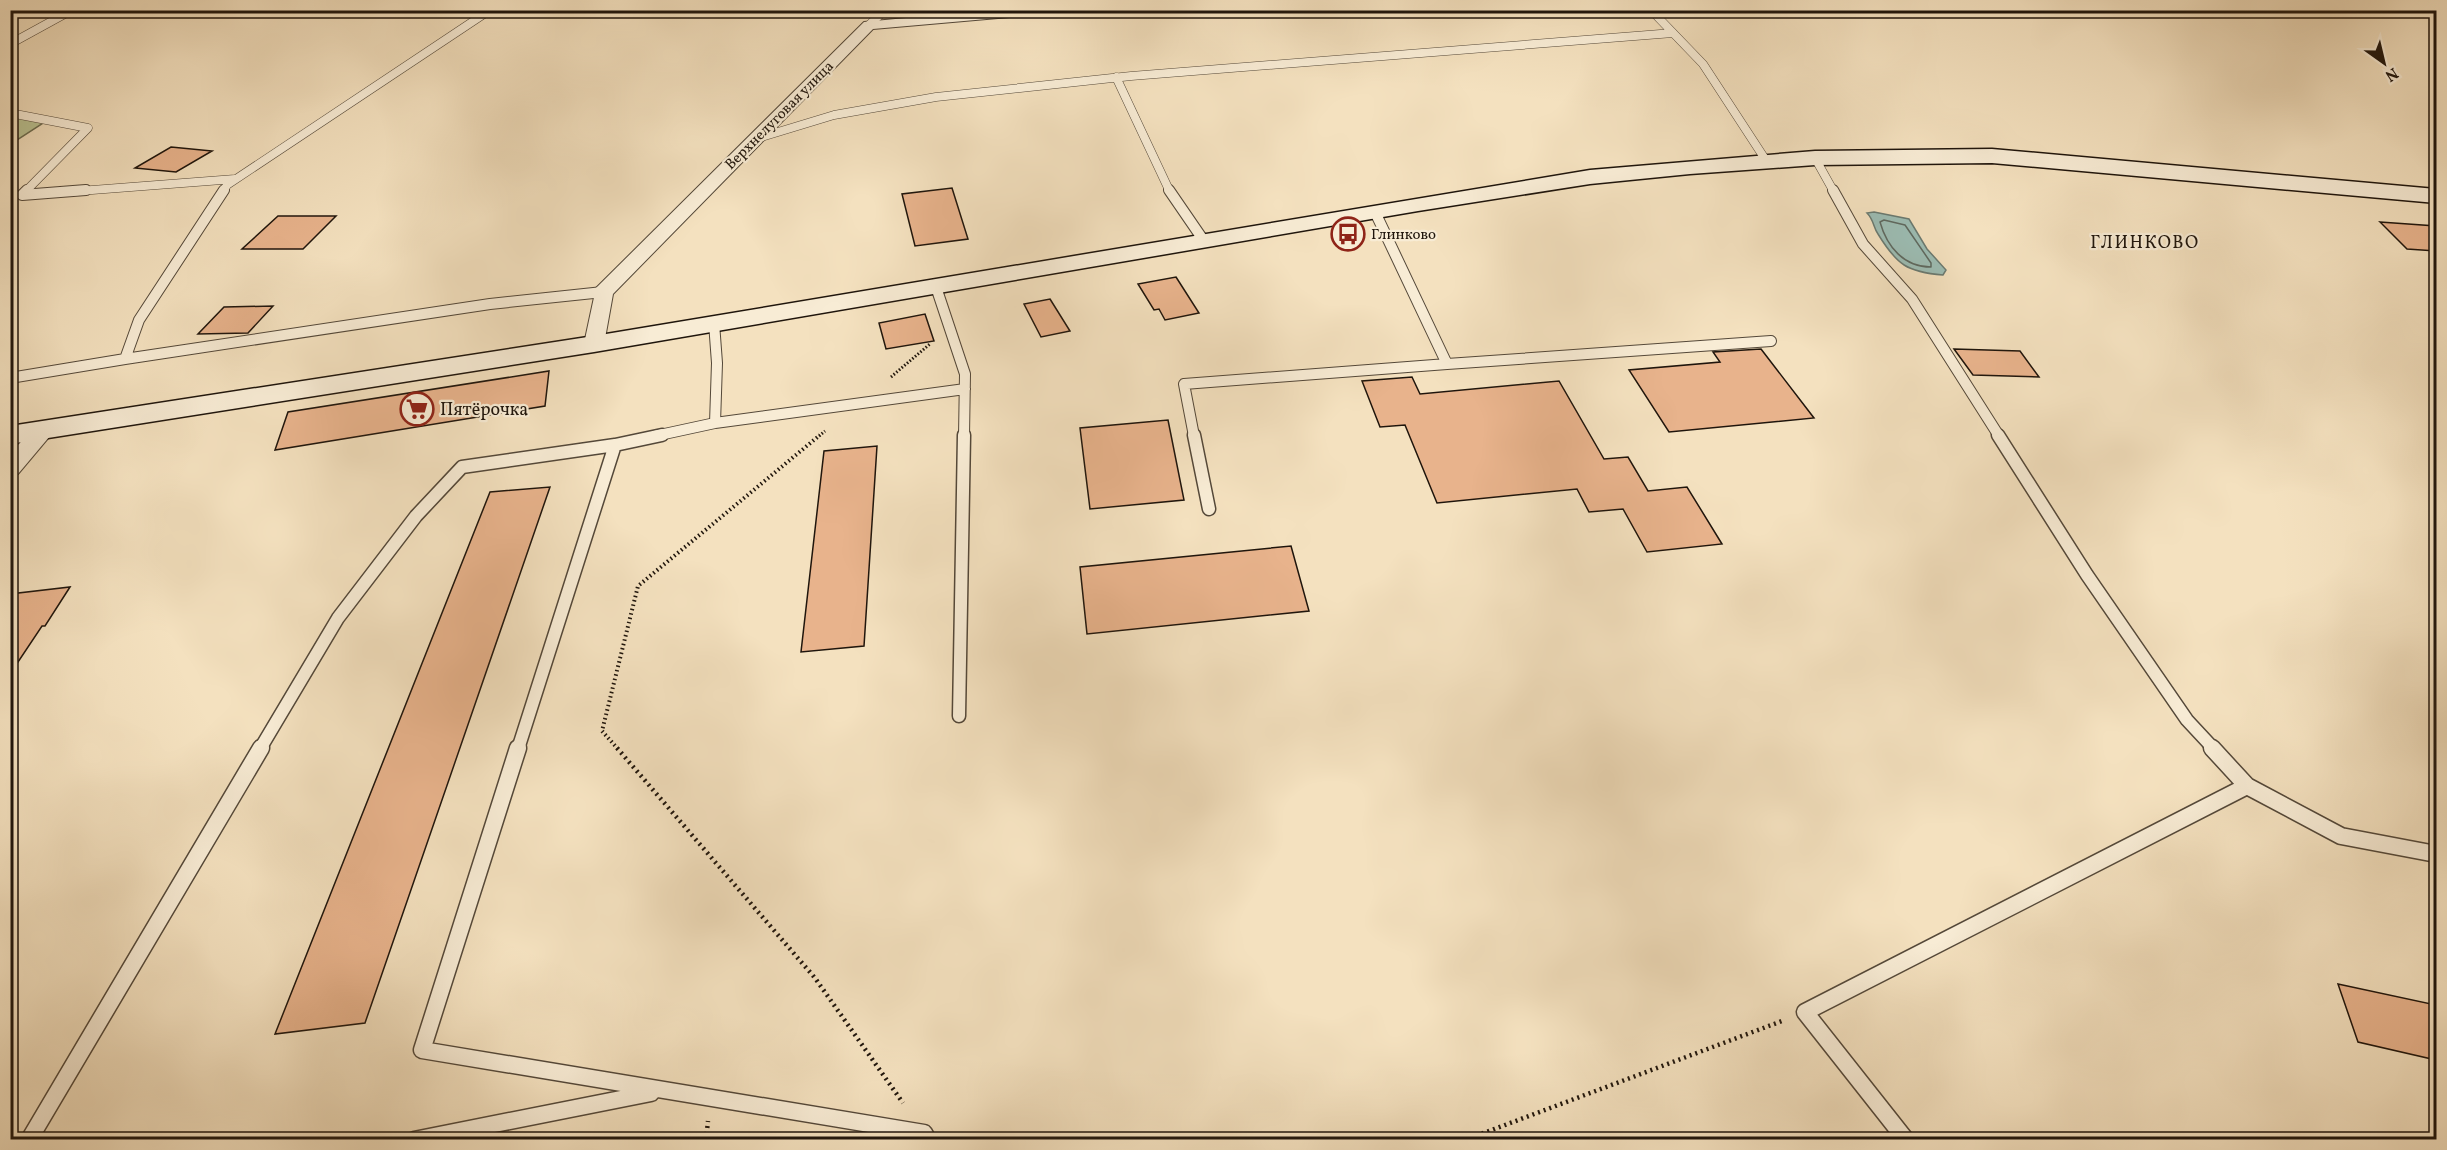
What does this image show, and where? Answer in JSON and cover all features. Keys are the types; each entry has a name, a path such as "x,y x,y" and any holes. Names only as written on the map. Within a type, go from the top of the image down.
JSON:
{"main road":[{"path":"10,435 594,344 1590,177 1815,158 1992,156 2436,196"}],"street":[{"name":"Верхнелуговая улица","path":"603,292 878,15 1044,10"},
{"path":"594,344 603,292"},
{"path":"10,469 44,430"}],"lane":[{"path":"10,44 72,10"},
{"path":"125,359 139,320 227,185 490,10"},
{"path":"1651,10 1703,64 1767,162"},
{"path":"755,139 834,115 936,97 1116,77 1673,33"},
{"path":"1116,77 1165,184 1204,241"},
{"path":"10,113 88,128 22,195 236,179"},
{"path":"1815,158 1863,244 1912,299 2087,575 2187,720 2247,786 2342,837 2436,854"},
{"path":"1375,212 1447,364"},
{"path":"936,287 965,374 959,716"},
{"path":"10,378 490,304 603,292"},
{"path":"714,323 717,363 715,423"},
{"path":"1209,509 1184,384 1770,342"},
{"path":"29,1140 338,618 417,516 462,467 615,445 715,423 965,389"},
{"path":"615,445 422,1050 926,1136"},
{"path":"1906,1140 1805,1012 2247,786"},
{"path":"414,1140 660,1091"}],"path":[{"path":"926,1136 815,978 602,731 638,586 950,327"},
{"path":"1465,1140 1805,1012"}],"green space":[{"path":"10,113 48,120 11,144"}],"water":[{"path":"1874,212 1909,219 1927,249 1946,270 1943,275 1920,272 1897,260 1876,231 1867,213"}],"building":[{"path":"171,147 212,151 176,172 135,168"},
{"path":"952,188 968,239 915,246 902,194"},
{"path":"278,216 336,216 303,249 242,249"},
{"path":"2380,222 2436,226 2436,251 2407,249"},
{"path":"1176,277 1199,313 1165,320 1159,309 1154,310 1138,284"},
{"path":"1050,299 1070,331 1041,337 1024,304"},
{"path":"273,306 248,333 198,334 224,307"},
{"path":"925,314 934,341 886,349 879,323"},
{"path":"1761,349 1814,418 1669,432 1629,370 1720,362 1713,352"},
{"path":"1954,349 2020,351 2039,377 1973,375"},
{"name":"Пятёрочка","path":"549,371 545,406 275,450 288,412"},
{"path":"1412,377 1420,394 1559,381 1604,459 1628,457 1648,491 1687,487 1722,544 1647,552 1623,509 1589,512 1577,489 1437,503 1405,425 1380,427 1362,381"},
{"path":"1168,420 1184,500 1090,509 1080,428"},
{"path":"877,446 864,646 801,652 824,451"},
{"path":"550,487 365,1023 275,1034 490,492"},
{"path":"1291,546 1309,611 1087,634 1080,567"},
{"path":"70,587 45,626 42,626 10,674 10,594"},
{"path":"2338,984 2436,1005 2436,1060 2358,1042"}],"place":[{"name":"Глинково","path":"1348,234"},
{"name":"Пятёрочка","path":"417,409"}],"district":[{"name":"ГЛИНКОВО","path":"2145,242"}]}
